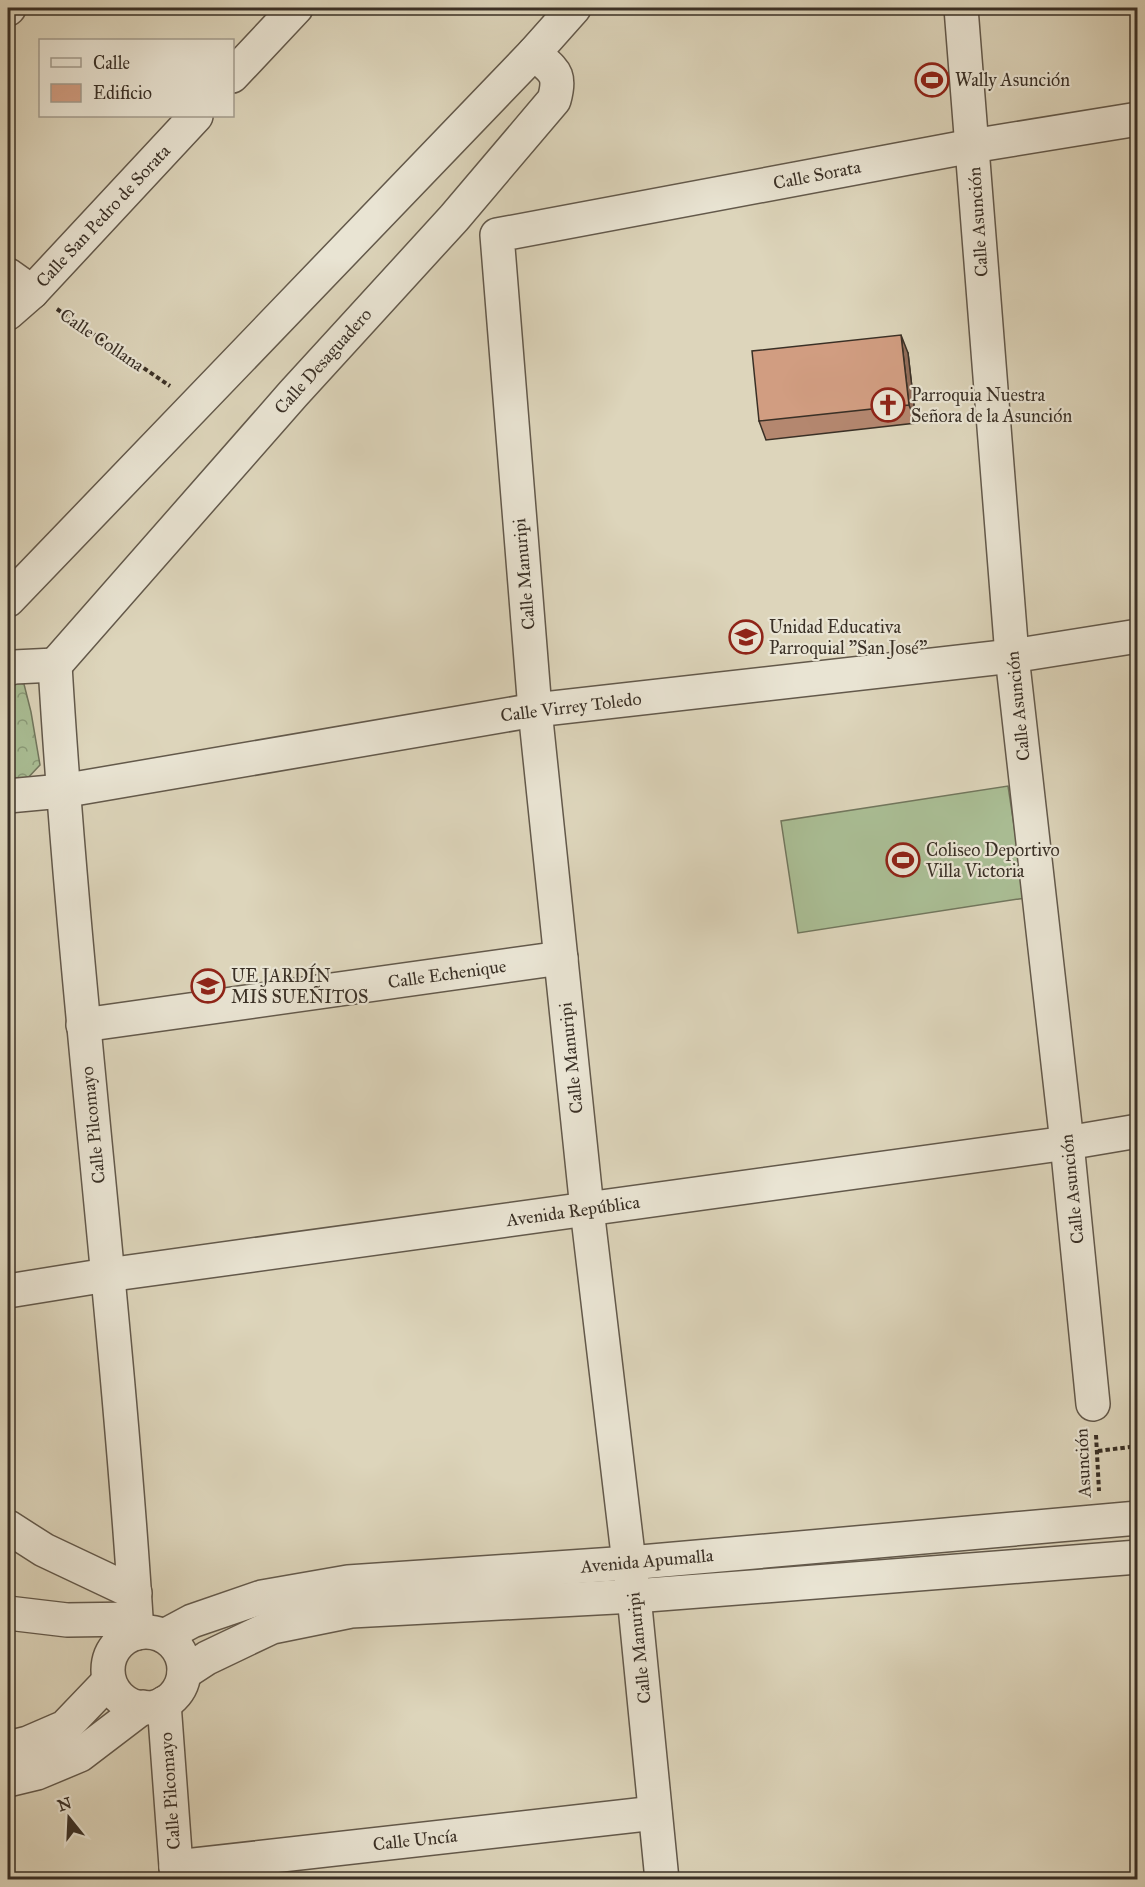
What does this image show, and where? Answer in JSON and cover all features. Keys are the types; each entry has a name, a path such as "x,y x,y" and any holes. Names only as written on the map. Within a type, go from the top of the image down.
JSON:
{"street":[{"path":"234,74 296,8"},
{"path":"8,600 534,53 574,8"},
{"name":"Calle Asunción","path":"961,8 1012,657 1067,1143 1093,1404"},
{"name":"Calle Desaguadero","path":"55,665 285,402 453,218 554,100 558,85 556,74 534,53"},
{"name":"Calle San Pedro de Sorata","path":"8,313 20,283 195,117"},
{"name":"Calle Sorata","path":"497,235 972,146 1137,119"},
{"name":"Calle Manuripi","path":"497,235 535,710 587,1209 634,1596 662,1880"},
{"name":"Calle Virrey Toledo","path":"8,796 62,791 535,710 1012,657 1137,636"},
{"path":"8,669 55,665"},
{"name":"Calle Pilcomayo","path":"55,665 62,791 83,1025 129,1509 143,1620"},
{"name":"Calle Echenique","path":"83,1025 561,958"},
{"name":"Avenida República","path":"8,1291 107,1275 1067,1143 1137,1131"},
{"name":"Avenida Apumalla","path":"143,1620 192,1621 262,1597 348,1582 629,1563 1137,1518"},
{"path":"8,1527 143,1620 177,1648 184,1664 184,1673 176,1693 154,1705 80,1755 37,1773 8,1780"},
{"name":"Avenida Apumalla","path":"184,1673 207,1658 272,1627 351,1611 634,1596 1137,1557"},
{"path":"8,1613 67,1620 143,1620"},
{"path":"143,1620 121,1641 111,1655 108,1663 110,1681 118,1696 134,1705 154,1705"},
{"path":"8,1748 28,1743 65,1727 110,1681"},
{"name":"Calle Pilcomayo","path":"154,1705 176,1873"},
{"name":"Calle Uncía","path":"176,1873 655,1813"}],"path":[{"name":"Calle Collana","path":"20,283 196,404"},
{"name":"Asunción","path":"1093,1404 1098,1451 1100,1522"},
{"path":"1098,1451 1137,1446"}],"green space":[{"path":"8,680 24,684 40,765 24,782 8,783"},
{"name":"Coliseo Deportivo Villa Victoria","path":"1008,786 1025,898 798,933 781,821"}],"building":[{"path":"901,335 909,405 759,421 752,351"}],"place":[{"name":"Wally Asunción","path":"932,80"},
{"name":"Parroquia Nuestra Señora de la Asunción","path":"888,405"},
{"name":"Unidad Educativa Parroquial \"San José\"","path":"746,637"},
{"name":"Coliseo Deportivo Villa Victoria","path":"903,860"},
{"name":"UE JARDÍN MIS SUEÑITOS","path":"208,986"}]}
